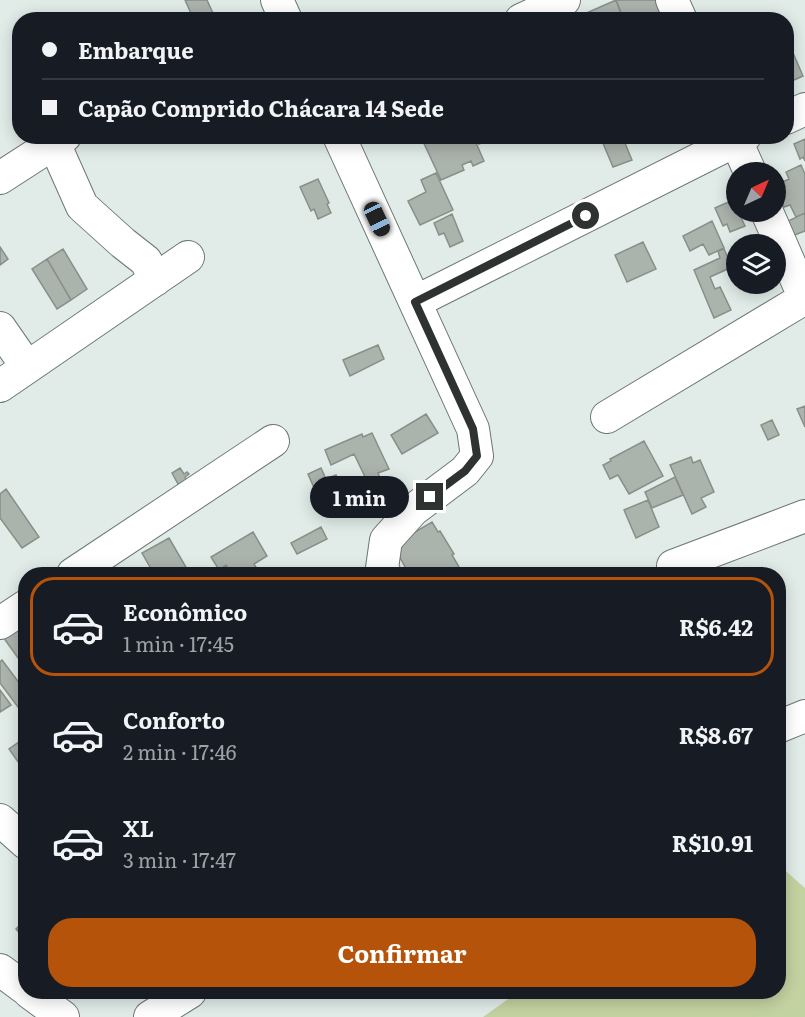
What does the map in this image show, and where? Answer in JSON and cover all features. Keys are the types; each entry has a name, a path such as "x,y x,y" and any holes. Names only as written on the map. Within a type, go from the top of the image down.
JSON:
{"street":[{"path":"539,12 564,0"},
{"path":"0,178 53,144"},
{"path":"60,144 82,206 146,261 155,280"},
{"path":"343,144 473,429 477,456 465,471 413,510 386,540 382,567"},
{"path":"415,302 727,144"},
{"path":"741,144 747,162"},
{"path":"607,417 805,299 771,222"},
{"path":"0,386 188,257"},
{"path":"0,328 27,367"},
{"path":"84,567 273,441"},
{"path":"673,566 805,516"},
{"path":"0,623 18,611"},
{"path":"786,724 805,716"},
{"path":"0,970 18,983"},
{"path":"39,999 63,1017"},
{"path":"150,1017 179,999"}],"green space":[{"path":"786,871 805,888 805,1017 483,1017 508,999 786,999"}],"building":[{"path":"185,0 207,0 212,12 190,12"},
{"path":"616,0 658,0 662,12 621,12"},
{"path":"616,0 620,12 589,12"},
{"path":"794,55 803,76 794,80"},
{"path":"805,139 805,161 803,157 800,159 794,144"},
{"path":"424,144 477,144 484,161 473,166 471,161 462,165 464,170 441,180"},
{"path":"603,144 625,144 632,160 613,167"},
{"path":"801,165 805,174 805,213 796,217 790,205 786,206 786,180 789,179 786,172"},
{"path":"436,173 453,210 420,225 408,201 426,192 421,180"},
{"path":"318,179 331,213 318,219 314,209 311,211 300,187"},
{"path":"726,203 726,222 743,222 745,226 730,232 727,224 723,226 715,208"},
{"path":"805,213 805,231 792,236 786,222"},
{"path":"452,214 463,241 450,247 444,233 439,235 434,223"},
{"path":"712,221 724,248 709,255 703,244 690,251 683,236"},
{"path":"643,242 656,269 627,282 615,255"},
{"path":"0,247 8,259 0,265"},
{"path":"63,249 87,289 71,300 47,259"},
{"path":"724,249 726,254 726,270 710,277 715,289 720,287 731,310 714,318 694,270 720,258 718,251"},
{"path":"47,259 71,300 57,309 32,269"},
{"path":"378,345 384,359 350,376 343,360"},
{"path":"805,406 805,427 797,409"},
{"path":"426,414 438,433 402,454 391,435"},
{"path":"772,420 779,435 768,440 761,425"},
{"path":"372,433 389,469 378,473 381,480 369,485 354,454 331,465 325,450 362,434 363,437"},
{"path":"644,441 663,476 629,494 618,475 610,479 603,465"},
{"path":"691,457 693,463 700,460 714,492 701,498 706,507 692,514 670,465"},
{"path":"180,468 184,474 187,472 189,474 185,477 191,488 183,493 172,473"},
{"path":"321,468 326,479 336,475 342,489 319,499 308,474"},
{"path":"675,477 683,495 652,508 645,492"},
{"path":"6,489 39,537 22,548 0,518 0,494"},
{"path":"648,500 659,527 636,538 624,510"},
{"path":"432,522 454,554 452,555 459,567 405,567 393,545"},
{"path":"321,527 327,539 297,554 291,543"},
{"path":"253,532 267,556 254,564 256,567 227,567 226,565 217,567 211,557"},
{"path":"169,538 186,567 150,567 142,553"},
{"path":"16,628 18,658 3,637"},
{"path":"2,660 18,681 18,707 0,683 0,662"},
{"path":"0,690 11,705 0,712"},
{"path":"18,743 18,762 9,749"}],"route":[{"path":"430,497 465,471 477,456 473,429 415,302 586,216"}]}
